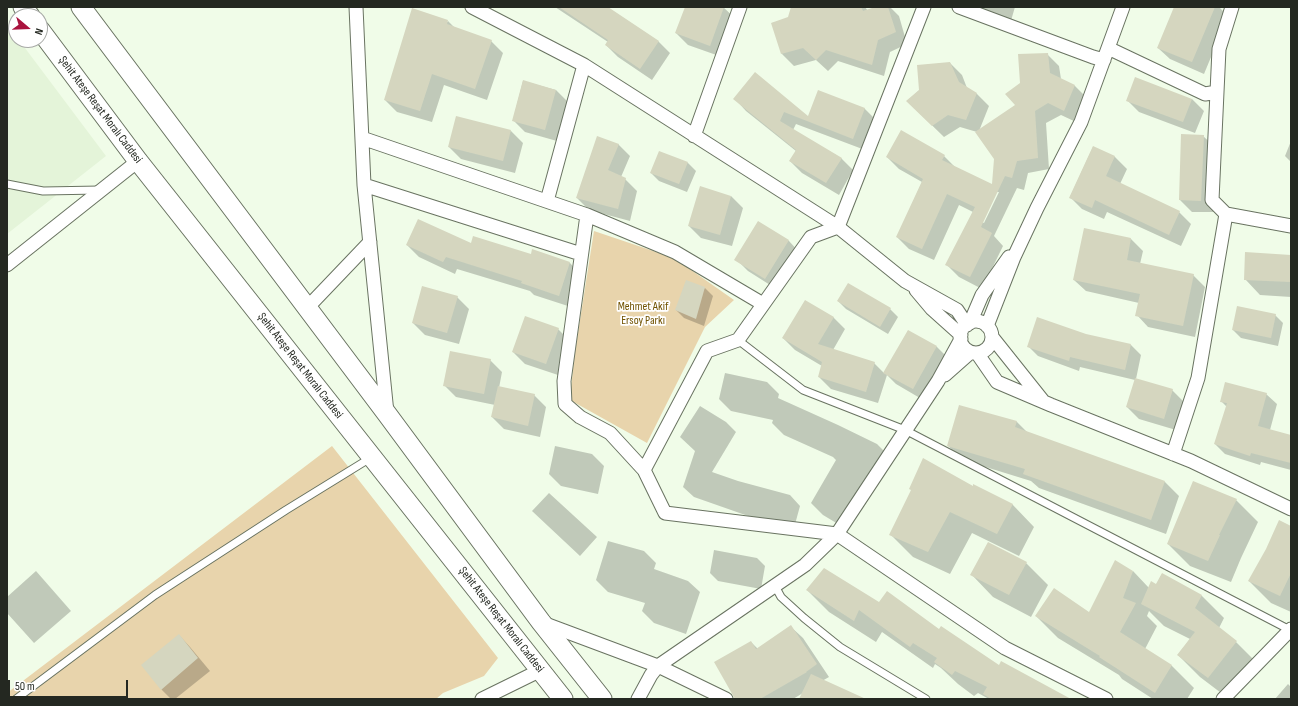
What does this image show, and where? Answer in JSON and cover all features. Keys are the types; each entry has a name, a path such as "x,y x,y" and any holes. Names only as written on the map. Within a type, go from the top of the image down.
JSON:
{"main road":[{"path":"82,7 541,622 602,699"},
{"name":"Şehit Ateşe Reşat Moralı Caddesi","path":"48,41 138,161 563,699"}],"street":[{"path":"356,7 364,185 387,414"},
{"path":"472,7 584,65 838,227 908,283 957,310 965,330 965,348 974,352 983,352 991,343 990,331 1014,257 1036,208 1081,122 1123,7"},
{"path":"694,136 740,7"},
{"path":"644,470 708,351 738,340 810,237 838,227 924,7"},
{"path":"959,7 1092,57 1106,54 1204,94 1217,92"},
{"path":"1232,7 1219,49 1212,200 1226,214 1291,226"},
{"path":"547,201 584,65"},
{"path":"362,138 587,215 675,252 763,304"},
{"path":"7,264 138,161"},
{"path":"364,185 581,254"},
{"path":"1174,454 1198,378 1226,214"},
{"path":"587,215 564,381 565,404 580,417 610,433 644,470 665,513 837,534 1005,648 1106,699"},
{"path":"638,699 651,675 658,666 805,565 837,534 938,381 982,294 1023,238"},
{"path":"307,308 370,242"},
{"path":"965,330 976,321 982,322 1044,402"},
{"path":"974,352 997,382 1191,461 1291,509"},
{"path":"938,381 974,352"},
{"path":"541,622 658,666 726,699"},
{"path":"1223,699 1291,630"},
{"path":"482,699 541,670"}],"lane":[{"path":"7,184 43,191 102,190"},
{"path":"738,340 803,390 906,430 1291,630"},
{"path":"16,699 155,595 286,510 372,457"},
{"path":"775,586 781,597 840,647 926,699"}],"shaded area":[{"path":"7,23 8,48 25,48 106,156 7,234"}],"green space":[{"name":"Mehmet Akif Ersoy Parkı","path":"594,231 674,258 734,300 705,327 647,443 570,400 574,358"},
{"path":"332,446 498,658 484,676 443,693 436,699 7,699 7,693"}],"building":[{"path":"559,7 608,7 659,41 640,69 605,45 608,40"},
{"path":"685,7 724,7 710,46 675,33"},
{"path":"791,7 861,7 863,11 875,7 888,7 896,32 878,40 872,65 826,50 816,60 803,48 781,54 771,23 788,17"},
{"path":"1174,7 1215,7 1192,62 1157,48"},
{"path":"412,8 448,20 447,24 492,40 475,89 432,74 420,111 384,100"},
{"path":"1048,53 1050,73 1075,85 1064,111 1048,103 1035,111 1038,158 1017,161 1012,178 1005,176 981,227 992,233 970,277 945,265 975,207 947,194 922,249 896,237 923,179 886,157 901,130 945,155 942,160 992,184 994,159 975,132 1015,105 1005,94 1020,83 1018,54"},
{"path":"950,62 959,82 977,93 966,120 948,115 932,126 906,101 919,90 917,65"},
{"path":"755,72 808,116 818,90 865,108 853,139 784,112 780,121 842,158 826,183 789,161 796,150 733,99"},
{"path":"1135,77 1192,99 1183,122 1126,101"},
{"path":"523,80 556,90 545,130 512,121"},
{"path":"456,116 511,130 503,161 448,147"},
{"path":"1181,134 1204,135 1201,201 1179,200"},
{"path":"597,136 619,144 608,170 626,178 618,209 576,198"},
{"path":"1093,146 1115,156 1106,176 1180,211 1169,235 1095,200 1092,208 1069,198"},
{"path":"659,151 688,162 679,184 650,173"},
{"path":"700,186 731,196 720,235 688,226"},
{"path":"418,219 471,243 473,236 531,254 532,249 570,262 559,296 521,283 522,281 446,257 443,262 406,245"},
{"path":"758,221 789,240 765,279 734,260"},
{"path":"1084,228 1131,238 1127,260 1194,274 1183,326 1135,316 1140,294 1073,280"},
{"path":"1245,252 1291,255 1291,282 1244,280"},
{"path":"686,280 705,287 696,319 675,310"},
{"path":"848,283 891,308 880,327 837,301"},
{"path":"422,286 458,296 447,333 412,323"},
{"path":"805,300 834,317 818,344 875,362 866,392 818,377 822,362 782,338"},
{"path":"1237,306 1276,314 1271,338 1232,330"},
{"path":"525,316 559,328 546,364 512,352"},
{"path":"1037,317 1086,334 1131,344 1125,370 1070,357 1069,361 1027,347"},
{"path":"908,330 937,346 913,389 883,373"},
{"path":"450,351 491,359 484,394 443,386"},
{"path":"1135,378 1173,389 1164,419 1126,407"},
{"path":"1225,382 1267,393 1258,426 1291,435 1291,463 1251,453 1250,456 1214,444 1227,403 1220,402"},
{"path":"498,386 535,394 528,426 491,417"},
{"path":"959,405 1017,421 1015,427 1165,481 1151,520 1023,474 1025,469 947,446"},
{"path":"923,458 973,486 973,484 1013,504 997,534 950,512 928,552 889,535 911,490 909,489"},
{"path":"1193,481 1237,499 1208,561 1167,544"},
{"path":"1279,520 1291,526 1291,573 1280,596 1248,581 1266,549"},
{"path":"988,542 1027,562 1009,595 970,575"},
{"path":"1115,560 1133,571 1123,598 1136,603 1120,632 1172,665 1155,693 1099,657 1100,656 1035,616 1054,588 1089,612"},
{"path":"824,568 879,602 887,591 939,629 941,626 999,665 1001,661 1071,699 991,699 983,694 987,687 955,671 952,675 934,662 937,658 913,643 910,647 859,610 854,621 806,590"},
{"path":"1162,573 1202,595 1195,608 1237,641 1208,678 1177,655 1195,632 1141,604 1151,581 1156,584"},
{"path":"791,625 817,664 807,672 760,699 735,699 714,662 751,641 756,649"},
{"path":"179,634 198,658 161,690 141,665"},
{"path":"811,674 866,699 799,699"}]}
